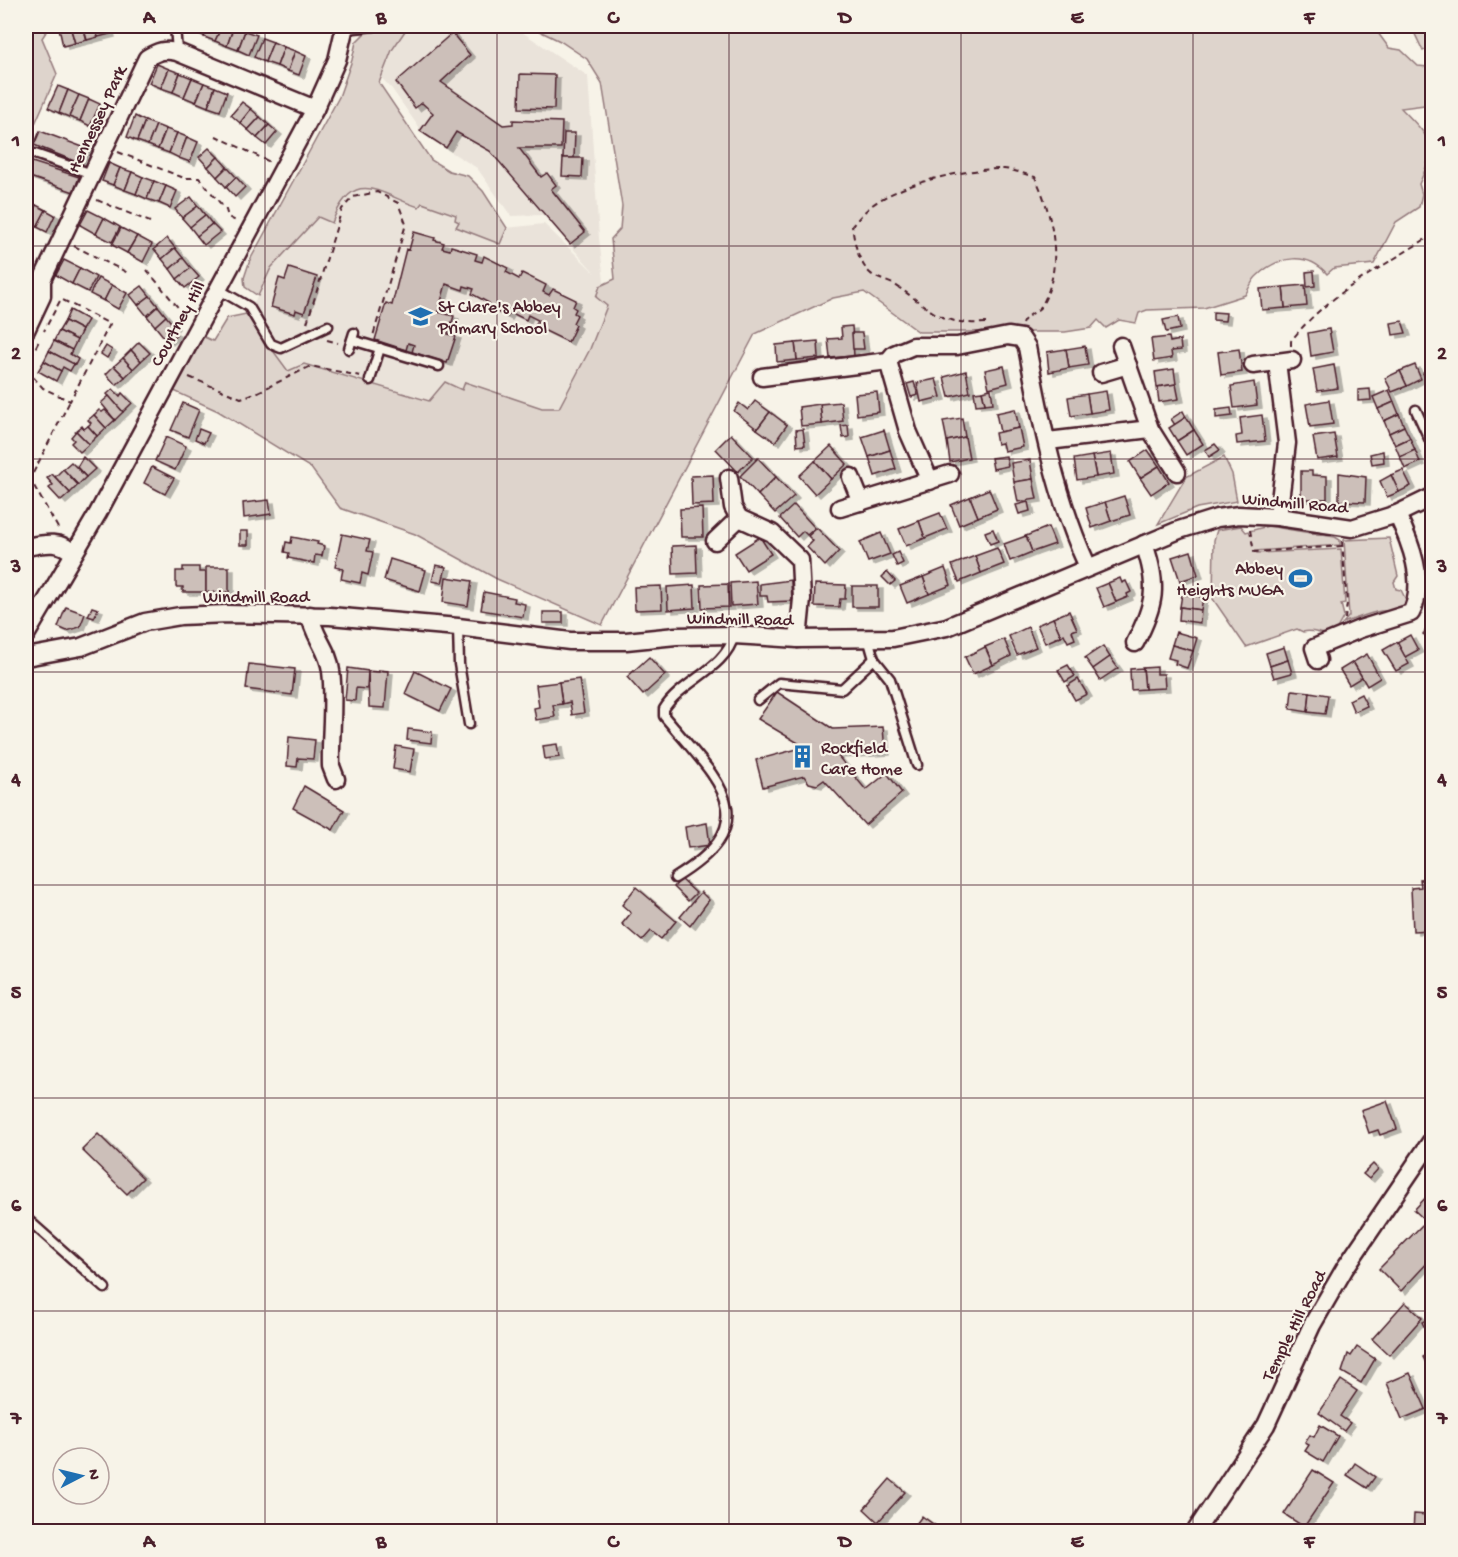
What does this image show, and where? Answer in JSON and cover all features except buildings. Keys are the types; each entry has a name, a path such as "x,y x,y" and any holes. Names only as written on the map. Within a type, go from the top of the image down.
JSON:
{"street":[{"name":"Courtney Hill","path":"26,633 98,513 315,109 337,60 345,27"},
{"name":"Hennessey Park","path":"26,330 42,296 42,280 147,58 162,51 177,52"},
{"path":"177,52 315,109"},
{"path":"762,377 888,361 894,354 913,346 957,346 1008,336 1021,338 1027,347 1059,494 1070,528 1088,567"},
{"path":"1121,346 1150,429 1177,472"},
{"path":"888,361 908,431 930,481"},
{"path":"1254,365 1284,362 1287,443 1278,517"},
{"path":"1101,373 1128,365"},
{"path":"1047,441 1150,429"},
{"path":"840,508 950,474"},
{"path":"851,477 861,502"},
{"path":"729,478 733,507 739,518 772,533 800,560 802,599 798,639"},
{"name":"Windmill Road","path":"26,657 58,653 145,622 180,616 310,615 458,627 570,641 626,641 676,636 734,635 798,639 893,638 947,627 1144,544 1217,518 1278,517 1352,528 1397,514 1432,496"},
{"path":"1317,660 1314,648 1411,613 1415,605 1416,571 1397,514"},
{"path":"715,541 739,518"},
{"path":"26,547 45,543 60,544 67,547 72,554"},
{"path":"1135,643 1150,614 1154,583 1144,544"},
{"path":"310,615 312,630 326,650 331,672 331,757 336,779"},
{"name":"Temple Hill Road","path":"1195,1532 1266,1425 1312,1325 1345,1268 1432,1140"}],"lane":[{"path":"174,26 177,52"},
{"path":"345,27 374,26"},
{"path":"35,154 92,174"},
{"path":"218,289 249,307 271,344 281,348 328,326"},
{"path":"347,347 353,336 380,348 439,366"},
{"path":"370,380 380,348"},
{"path":"1416,410 1432,445"},
{"path":"458,627 459,664 469,724"},
{"path":"675,878 716,847 728,824 728,812 718,785 664,716 664,709 681,690 719,660 732,645 734,635"},
{"path":"868,638 874,659 890,679 917,765"},
{"path":"758,700 779,683 842,689 874,659"},
{"path":"26,1218 105,1288"}],"path":[{"path":"216,136 273,163"},
{"path":"118,152 184,178 200,178 226,210 228,217 241,223"},
{"path":"995,323 961,324 926,310 893,284 870,273 855,247 852,226 872,205 899,192 938,179 978,170 1006,169 1035,177 1045,196 1053,231 1053,268 1041,306 1022,321 1013,322"},
{"path":"307,323 342,209 353,197 377,192 398,203 406,224 373,338"},
{"path":"92,198 150,222"},
{"path":"1284,362 1291,341 1306,321 1332,299 1432,235"},
{"path":"69,243 129,274"},
{"path":"147,270 181,311 191,315"},
{"path":"60,533 30,479 110,324 62,299 26,367 43,388 70,401"},
{"path":"325,339 347,347"},
{"path":"174,370 241,398 311,366 363,377 365,370"},
{"path":"1249,524 1254,552 1343,546"},
{"path":"1342,535 1347,603 1346,618 1342,622 1343,636"}],"shaded area":[{"path":"26,26 50,26 42,38 57,74 26,144"},
{"name":"St Clare's Abbey Primary School","path":"361,26 513,26 588,76 599,238 607,306 590,349 567,391 484,572 415,534 340,508 311,468 218,411 174,391 202,336 213,341 227,318 246,314 258,296 245,287 244,278 250,260 339,97 352,60 431,160 449,171 468,176 483,191 506,228 544,224 596,274 543,215 511,216 477,168 425,136 392,89 361,56"},
{"path":"529,26 1373,26 1389,48 1401,50 1418,66 1428,67 1432,60 1432,104 1401,108 1425,135 1430,150 1419,184 1422,194 1419,207 1396,222 1374,264 1334,268 1327,274 1311,262 1302,259 1284,260 1257,276 1245,295 1204,308 1147,310 1139,313 1136,323 1119,320 1106,328 1098,320 1091,328 1065,332 919,332 864,292 833,298 755,334 602,625 497,579 415,534 340,508 311,468 218,411 174,391 202,336 213,341 227,318 246,314 288,371 304,364 429,401 445,382 462,390 465,382 542,408 559,408 590,349 607,306 596,297 600,286 615,279 611,239 620,229 622,206 602,83 587,59 560,41"},
{"path":"1432,26 1432,46 1423,51 1414,32"},
{"path":"407,28 392,50 379,83 431,160 449,171 468,176 483,191 507,228 500,244 456,227 459,222 455,220 456,215 422,203 419,207 370,189 359,189 350,194 341,205 332,223 318,217 271,268 258,296 245,287 244,278 250,260 339,97 356,42 368,30"},
{"path":"1224,457 1232,474 1237,501 1197,508 1158,524 1186,477"},
{"path":"1241,526 1246,532 1268,526 1335,537 1340,540 1340,545 1256,551 1257,553 1341,549 1345,603 1341,604 1344,616 1335,632 1326,634 1303,632 1297,629 1246,647 1213,599 1214,540 1217,530"},
{"path":"1389,538 1398,576 1394,582 1396,589 1401,590 1405,598 1409,598 1408,605 1398,610 1376,612 1343,623 1349,616 1344,540"}],"place":[{"name":"St Clare's Abbey Primary School","path":"420,316"},
{"name":"Abbey Heights MUGA","path":"1301,578"},
{"name":"Rockfield Care Home","path":"803,757"}]}
